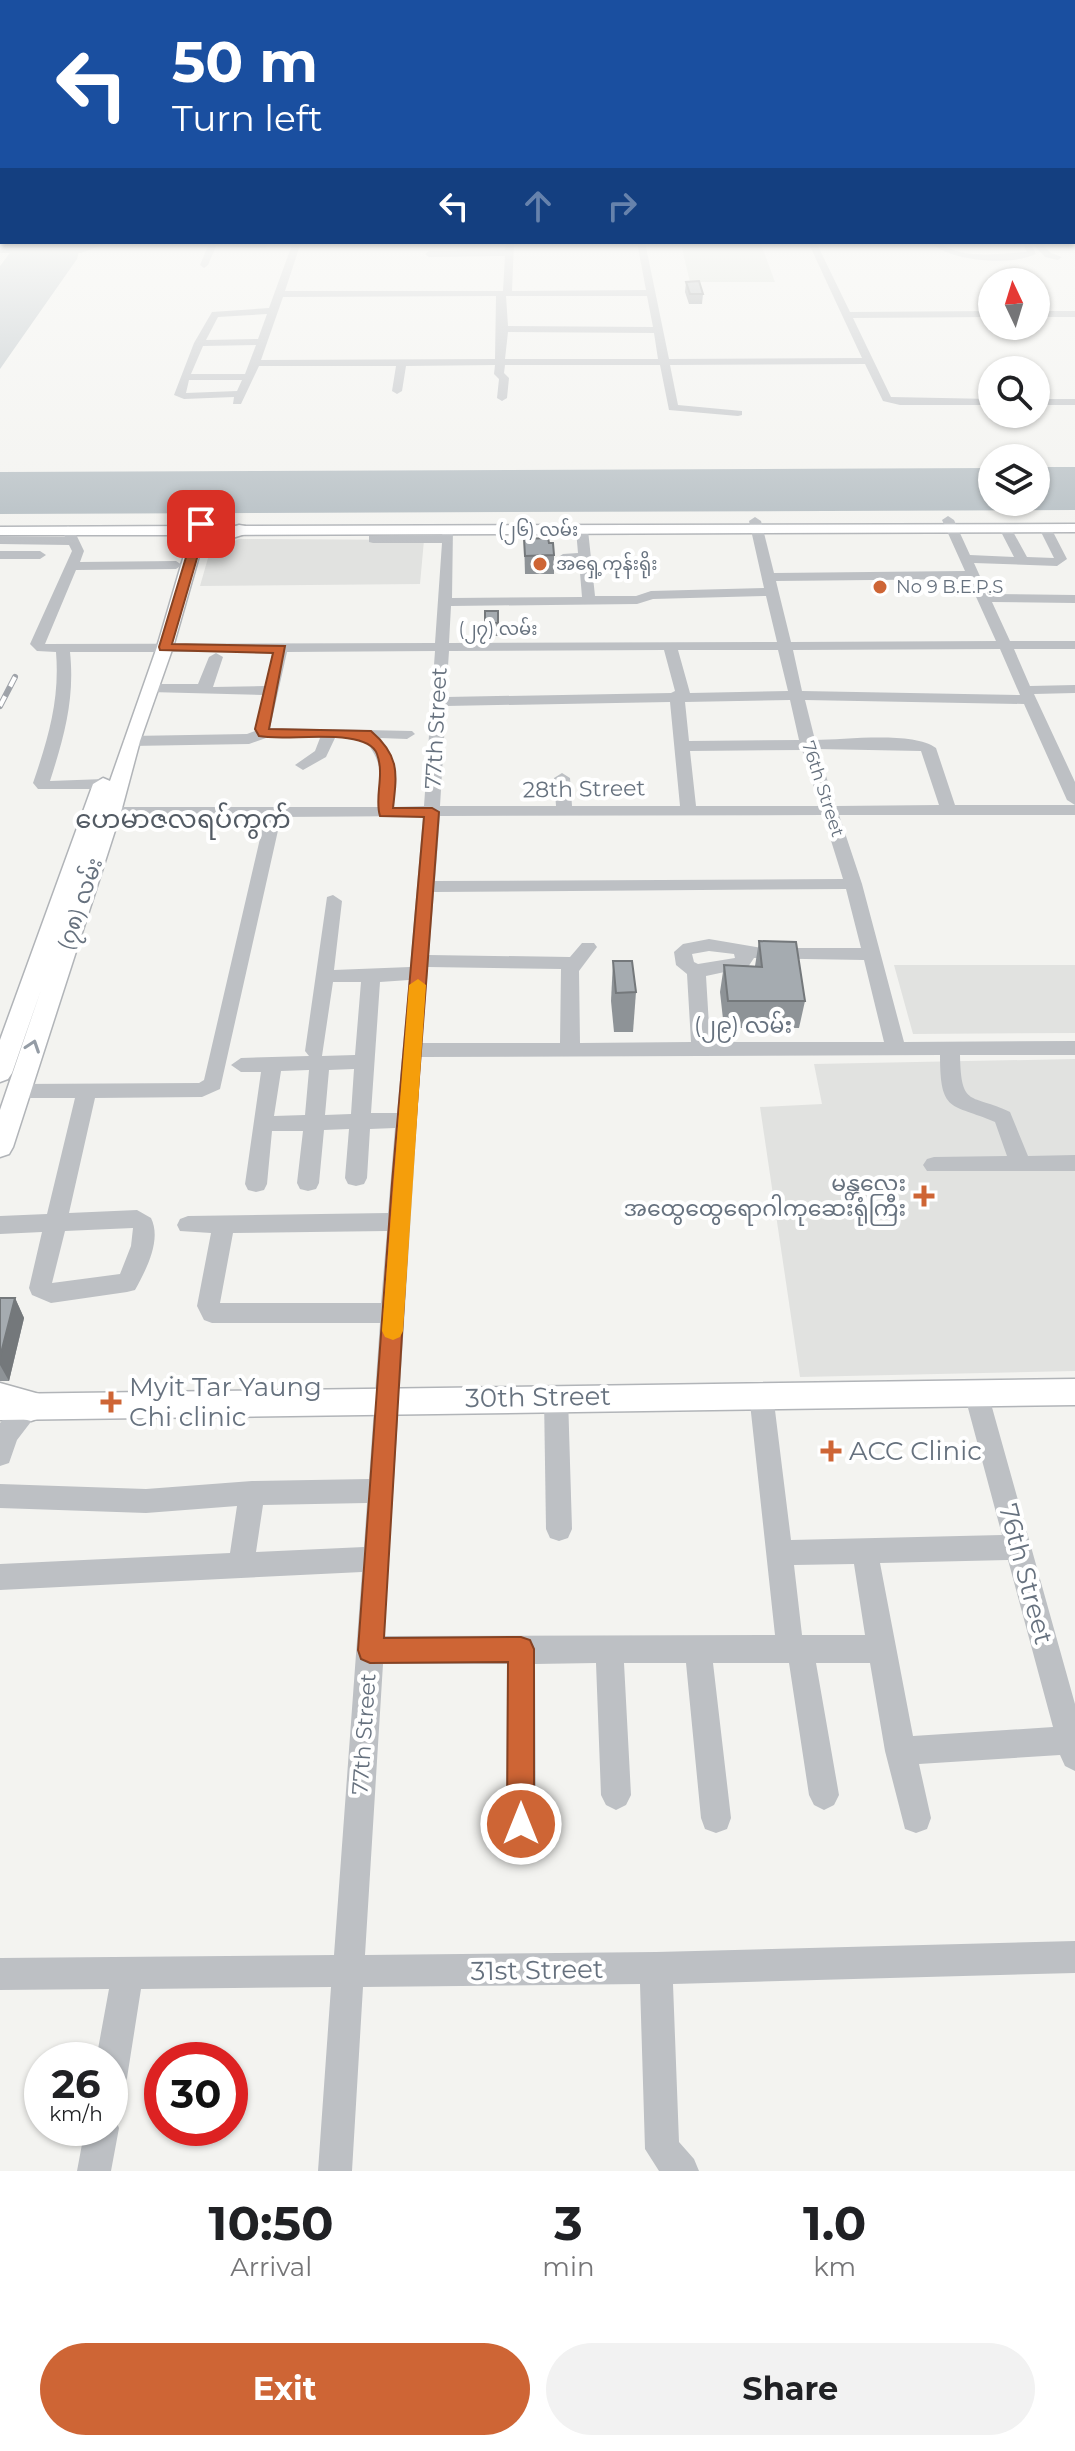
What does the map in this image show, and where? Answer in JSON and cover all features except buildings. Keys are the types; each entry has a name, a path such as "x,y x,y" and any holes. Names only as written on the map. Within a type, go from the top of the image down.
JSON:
{"highway":[{"path":"194,530 239,530"}],"main road":[{"name":"(၂၆) လမ်း","path":"0,531 70,535 194,530 949,524 1075,519"},
{"name":"(၂၆) လမ်း","path":"0,523 194,530"},
{"name":"(၂၆) လမ်း","path":"239,530 448,535 756,524"},
{"name":"(၂၆) လမ်း","path":"949,524 1075,528"},
{"name":"(၇၈) လမ်း","path":"0,1073 150,688 176,565 194,530"},
{"name":"(၇၈) လမ်း","path":"0,1147 102,812 104,784 157,647 194,530"},
{"name":"30th Street","path":"10,1403 1075,1392"}],"street":[{"path":"242,342 199,343 180,396 239,398 262,342"},
{"path":"502,398 504,378 499,374 503,342"},
{"path":"664,342 673,362 673,408 738,413"},
{"path":"861,342 889,400 978,402"},
{"path":"255,363 870,361"},
{"path":"397,391 401,363"},
{"path":"185,377 249,377"},
{"path":"1050,402 1075,402"},
{"name":"76th Street","path":"756,524 808,745 853,884 896,1049"},
{"path":"949,524 1075,800"},
{"path":"1005,528 1022,560"},
{"path":"964,559 1047,563 1061,559 1045,528"},
{"path":"582,530 589,599"},
{"path":"0,540 70,535 78,549 37,644 42,648 63,649 67,685 64,712 41,783 44,786 104,784"},
{"path":"373,539 448,535"},
{"name":"77th Street","path":"335,2171 406,1120 432,812 448,535"},
{"path":"0,555 40,555"},
{"path":"563,558 584,557"},
{"path":"71,566 176,565"},
{"path":"444,602 637,600 651,595 772,585 972,575"},
{"path":"983,598 1069,595"},
{"name":"(၂၇) လမ်း","path":"63,649 1075,645"},
{"path":"670,647 680,695 688,810"},
{"path":"264,733 262,729 281,649"},
{"path":"150,688 201,688 207,685 216,657"},
{"path":"438,702 680,695 1027,695 1075,689"},
{"path":"212,691 271,690"},
{"path":"544,700 544,713 594,712"},
{"path":"131,741 249,739 264,733 407,734"},
{"path":"366,734 383,748 390,775 385,812"},
{"path":"303,765 326,750 328,735"},
{"path":"682,746 899,744 925,747 931,751 948,810"},
{"path":"562,778 564,811"},
{"name":"28th Street","path":"102,812 1075,810"},
{"path":"18,1091 202,1090 213,1084 274,812"},
{"path":"426,887 853,884"},
{"path":"308,1183 333,901"},
{"path":"570,1050 569,978 573,963 588,947"},
{"path":"701,1049 696,971 745,962 742,949 762,954 870,954"},
{"path":"325,976 371,976 420,967 573,963"},
{"path":"356,1178 371,976"},
{"path":"950,1048 957,1096 965,1105 1003,1117 1021,1164"},
{"name":"(၂၉) လမ်း","path":"412,1050 1075,1048"},
{"path":"241,1065 318,1057 364,1062"},
{"path":"256,1184 272,1064"},
{"path":"0,1225 53,1222 137,1219 145,1231 127,1283 65,1292 43,1292 40,1288 53,1222 87,1091"},
{"path":"263,1124 406,1120"},
{"path":"934,1165 1075,1163"},
{"path":"188,1225 400,1222"},
{"path":"224,1225 208,1306 212,1313 394,1313"},
{"name":"76th Street","path":"976,1393 1073,1748"},
{"path":"761,1394 789,1641 824,1795"},
{"path":"556,1397 559,1529"},
{"path":"0,1455 10,1403"},
{"path":"0,1496 146,1501 252,1493 381,1491"},
{"path":"241,1566 252,1493"},
{"path":"780,1553 1019,1547"},
{"path":"865,1552 900,1751 916,1818"},
{"path":"0,1577 376,1559"},
{"path":"521,1649 521,1824"},
{"path":"698,1649 716,1818"},
{"path":"370,1650 881,1649"},
{"path":"609,1650 616,1795"},
{"path":"900,1751 1073,1748"},
{"name":"31st Street","path":"0,1974 656,1968 1075,1957"},
{"path":"656,1968 662,2149 682,2171"},
{"path":"116,2042 127,1975"},
{"path":"94,2171 99,2146"}],"shaded area":[{"path":"0,342 19,342 0,369"},
{"path":"1050,467 1075,467 1075,510 1050,510"},
{"path":"978,468 978,510 0,514 0,472"},
{"path":"239,539 424,540 420,584 200,586 210,551"},
{"path":"894,965 1075,965 1075,1033 913,1034"},
{"name":"မန္တလေး အထွေထွေရောဂါကုဆေးရုံကြီး","path":"1075,1059 1075,1371 800,1377 760,1107 822,1104 814,1064"}],"railway":[{"path":"0,706 15,677"}],"slow traffic":[{"path":"393,1331 401,1183 418,985"}],"place":[{"name":"အရှေ့ကုန်းရိုး","path":"540,564"},
{"name":"No 9 B.E.P.S","path":"880,587"},
{"name":"မန္တလေး အထွေထွေရောဂါကုဆေးရုံကြီး","path":"924,1196"},
{"name":"Myit Tar Yaung Chi clinic","path":"111,1402"},
{"name":"ACC Clinic","path":"831,1451"}],"district":[{"name":"ဟေမာဇလရပ်ကွက်","path":"183,819"}],"route":[{"path":"201,524 165,647 281,649 262,729 264,733 366,734 383,748 390,775 385,812 432,812 401,1183 370,1650 521,1649 521,1824"}]}
